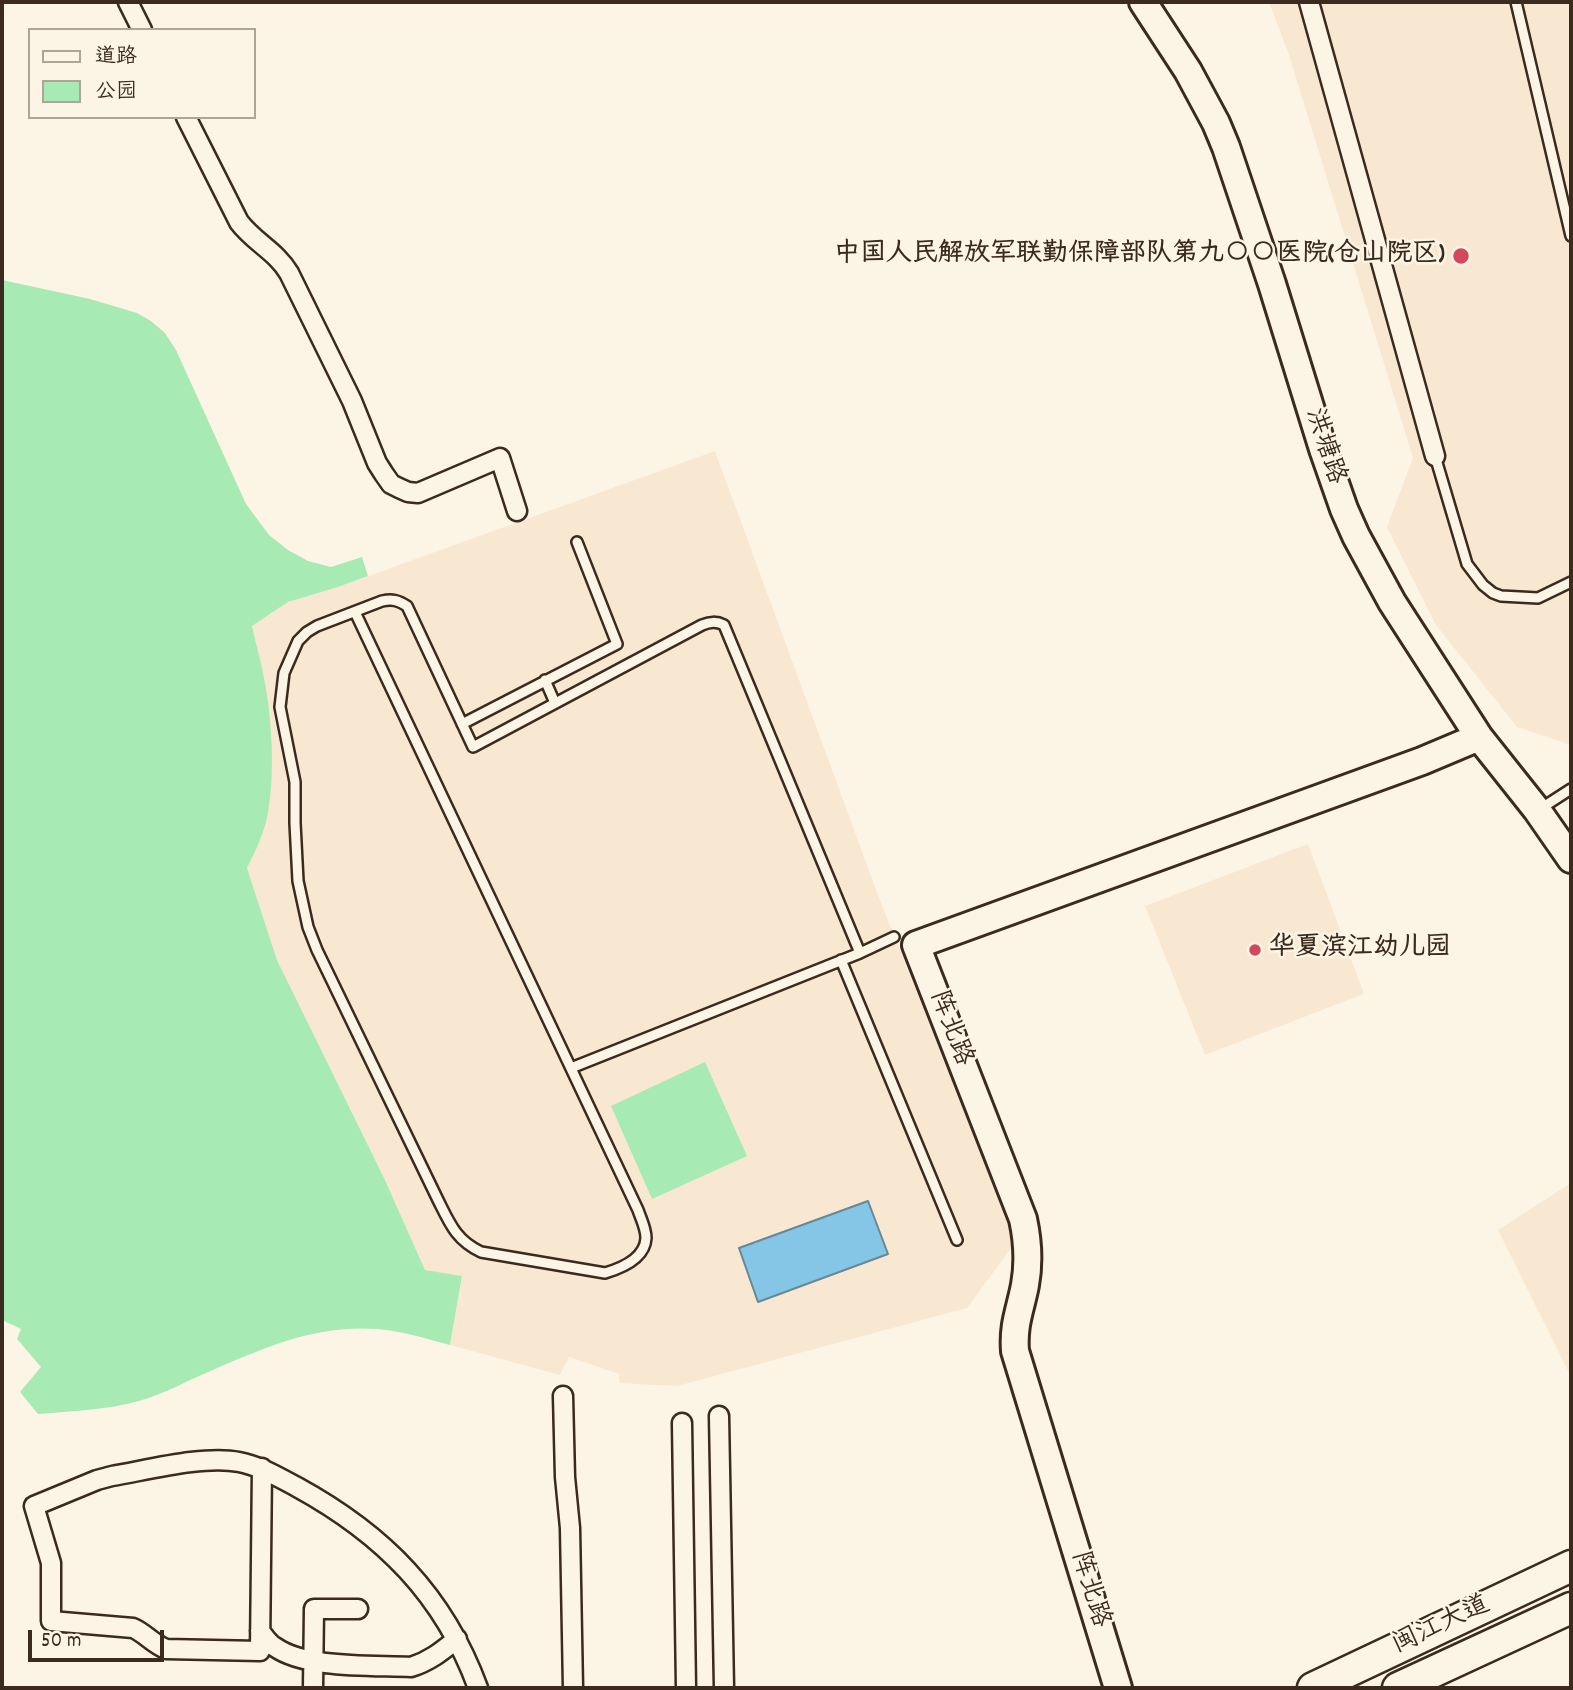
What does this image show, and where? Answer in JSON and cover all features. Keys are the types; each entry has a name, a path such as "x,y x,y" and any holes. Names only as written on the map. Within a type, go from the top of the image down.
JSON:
{"main road":[{"name":"闽江大道","path":"1312,1688 1571,1566"},
{"name":"闽江大道","path":"1398,1688 1571,1608"}],"street":[{"path":"128,2 141,28"},
{"name":"洪塘路","path":"1143,2 1188,71 1226,147 1323,449 1356,536 1399,613 1479,737 1568,847"},
{"path":"1309,2 1435,456"},
{"path":"187,119 239,222 246,232 277,257 289,274 352,401 377,463 391,484 408,492 418,492 500,458 517,511"},
{"name":"阵北路","path":"1118,1688 1014,1351 1014,1332 1028,1264 1023,1219 916,945 1422,761 1479,737"},
{"path":"563,1396 565,1477 570,1528 573,1688"},
{"path":"719,1416 724,1688"},
{"path":"682,1423 686,1688"},
{"path":"262,1468 260,1651 166,1649 133,1628 51,1621 51,1563 34,1506 97,1480 187,1464 223,1460 239,1462 262,1468 324,1502 351,1520 404,1567 443,1615 457,1639 478,1688"},
{"path":"313,1688 314,1609 358,1609"},
{"path":"1097,1688 1101,1656 1100,1629"},
{"path":"260,1630 276,1649 314,1662 411,1667 435,1657 457,1639"}],"lane":[{"path":"1516,2 1571,236"},
{"path":"1435,456 1467,564 1483,585 1501,596 1538,598 1571,582"},
{"path":"462,723 617,643 577,542"},
{"path":"355,612 639,1210 646,1236 645,1244 632,1261 620,1269 606,1273 481,1252 462,1241 454,1231 307,927 298,881 296,782 280,707 284,673 290,655 307,632 317,626 382,601 400,601 407,606 473,747 702,625 710,622 724,625 860,953"},
{"path":"545,680 555,703"},
{"path":"1538,810 1571,789"},
{"path":"571,1068 894,937"},
{"path":"841,960 957,1240"}],"shaded area":[{"name":"中国人民解放军联勤保障部队第九〇〇医院(仓山院区)","path":"1269,2 1571,2 1571,745 1517,727 1436,625 1387,527 1413,458 1289,55"},
{"path":"715,451 878,895 1015,1243 967,1308 677,1386 619,1383 619,1374 569,1357 560,1375 450,1345 462,1277 425,1270 385,1180 277,960 247,868 261,838 265,683 252,626 288,602 338,587"},
{"name":"华夏滨江幼儿园","path":"1308,844 1364,994 1205,1055 1145,906"},
{"path":"1571,1183 1571,1377 1498,1230"}],"green space":[{"path":"2,280 90,299 137,313 151,321 165,333 176,350 246,504 269,535 308,561 331,567 362,557 368,576 288,602 252,626 267,698 272,765 267,819 247,868 277,960 385,1180 425,1270 462,1276 450,1345 393,1331 345,1329 300,1337 279,1344 235,1360 158,1395 127,1404 38,1414 20,1392 41,1367 17,1339 21,1329 2,1320"},
{"path":"705,1062 747,1156 652,1199 611,1106"}],"water":[{"path":"868,1201 888,1254 758,1302 739,1248"}],"place":[{"name":"中国人民解放军联勤保障部队第九〇〇医院(仓山院区)","path":"1461,256"},
{"name":"华夏滨江幼儿园","path":"1255,950"}]}
